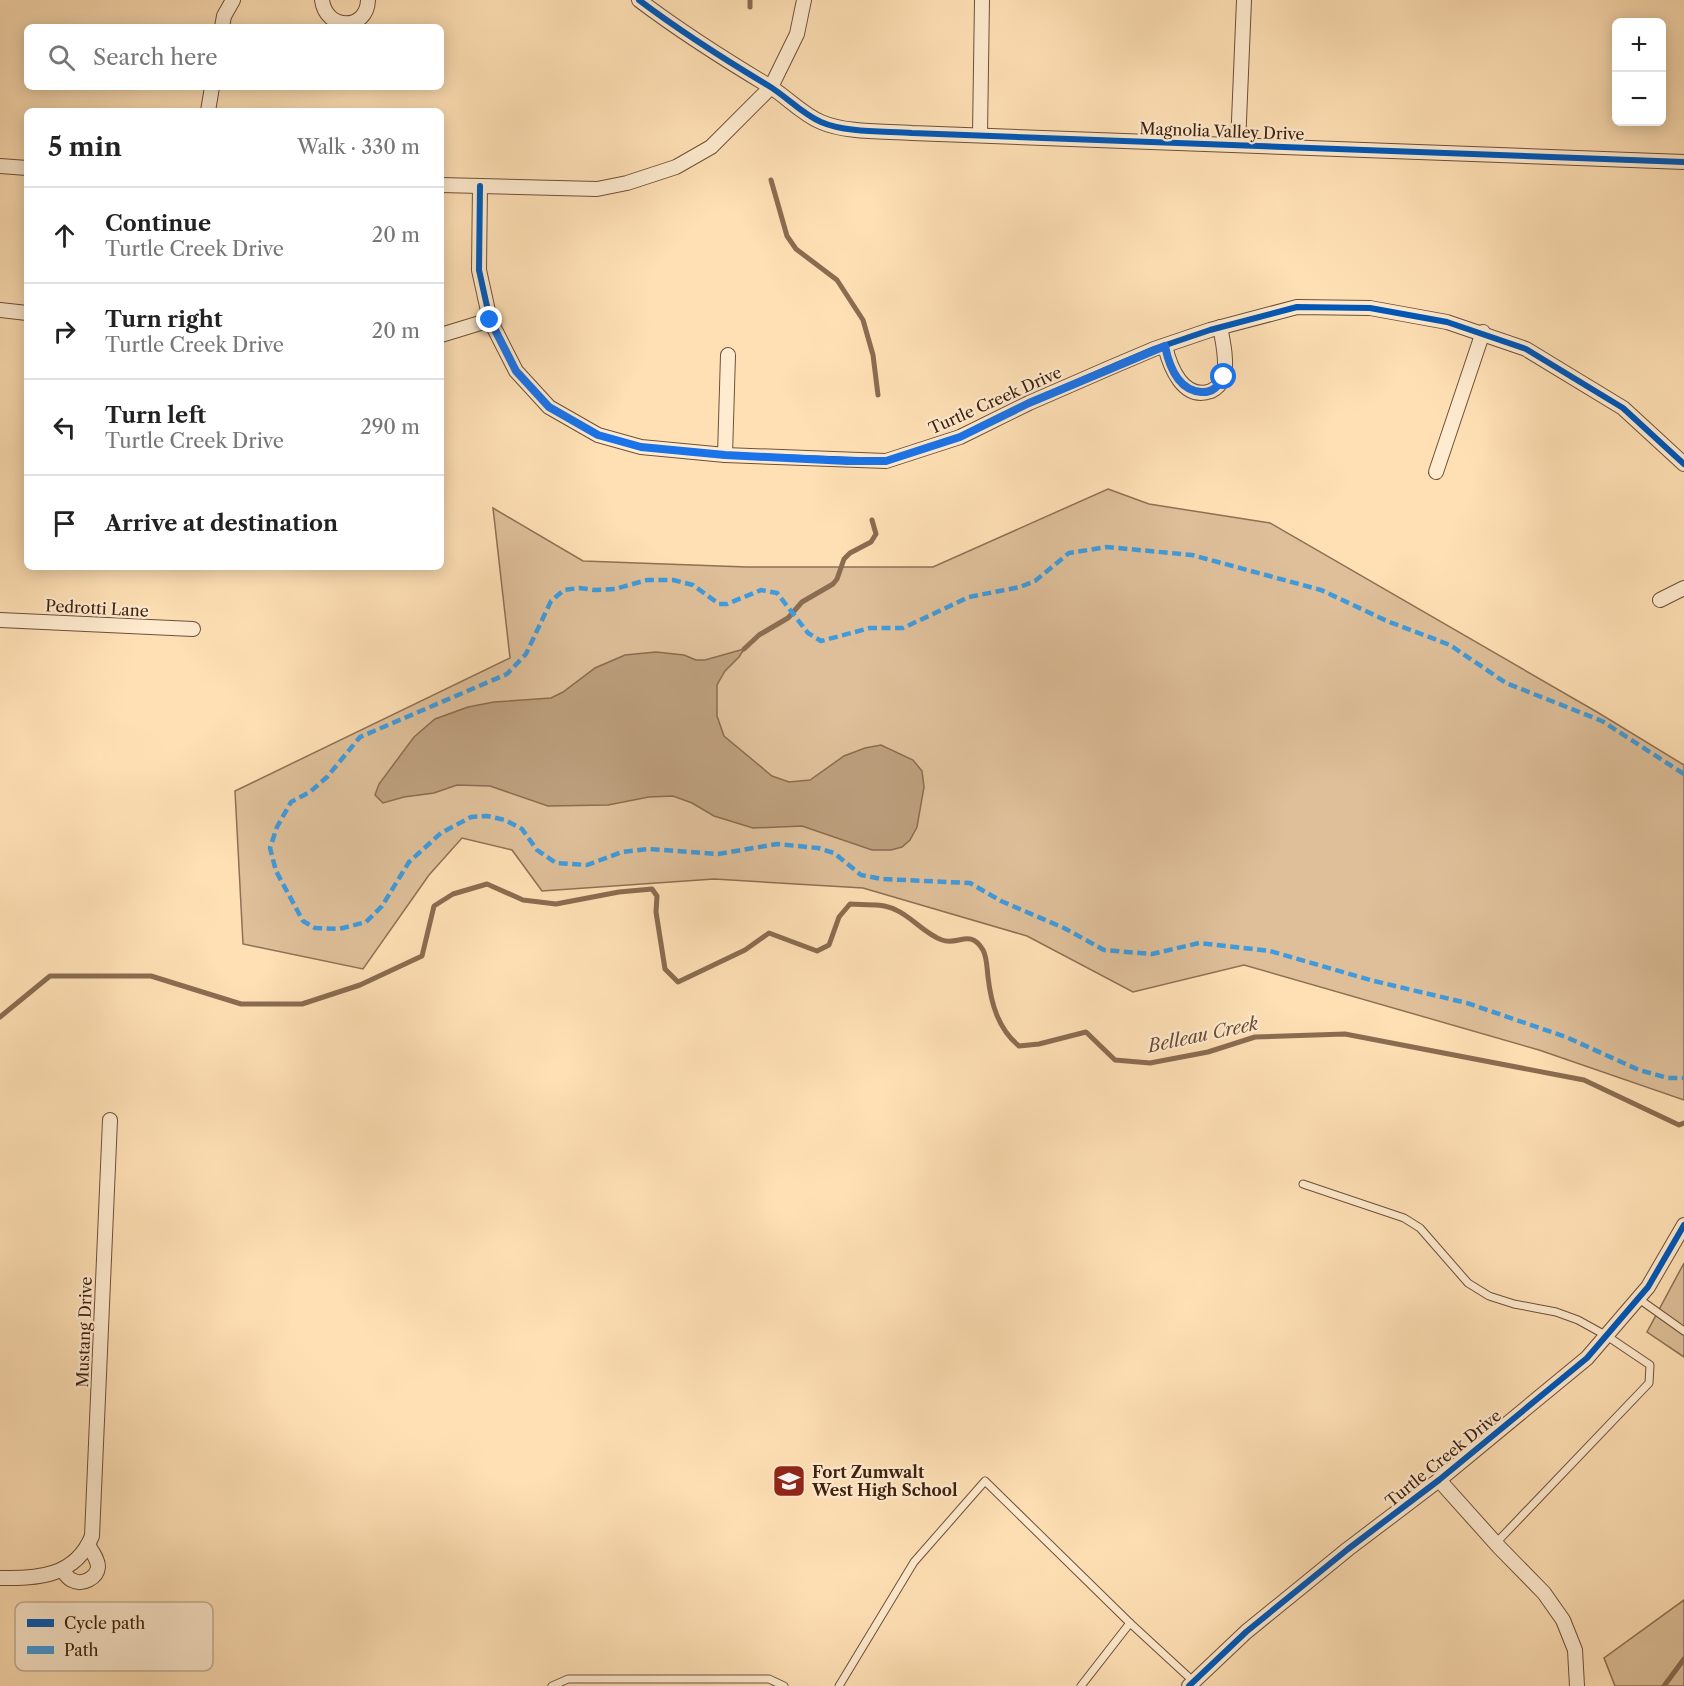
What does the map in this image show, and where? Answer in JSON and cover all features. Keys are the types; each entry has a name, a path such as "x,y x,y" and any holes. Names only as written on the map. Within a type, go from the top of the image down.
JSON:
{"street":[{"path":"223,24 224,16 233,0"},
{"path":"322,0 326,15 332,20 346,24 361,18 368,0"},
{"name":"Magnolia Valley Drive","path":"639,0 737,68 771,87 804,112 821,122 838,128 912,133 1684,162"},
{"path":"444,185 597,189 676,167 711,147 771,87 797,34 804,0"},
{"path":"980,134 982,0"},
{"path":"1238,145 1244,0"},
{"path":"212,90 212,108"},
{"path":"0,166 24,168"},
{"name":"Turtle Creek Drive","path":"480,186 479,270 490,320 516,371 549,407 598,435 641,447 725,455 886,461 960,437 1029,403 1165,346 1220,327 1297,308 1370,308 1447,322 1527,349 1613,401 1643,424 1684,464"},
{"path":"0,310 24,313"},
{"path":"444,334 490,320"},
{"path":"1165,346 1168,361 1183,385 1191,391 1205,393 1217,388 1224,377 1224,345 1220,327"},
{"path":"1436,472 1483,333"},
{"path":"725,455 728,355"},
{"path":"1660,600 1684,588"},
{"name":"Pedrotti Lane","path":"0,620 193,629"},
{"name":"Mustang Drive","path":"62,1570 72,1581 81,1582 90,1579 96,1574 98,1568 96,1558 88,1545 92,1536 110,1120"},
{"name":"Turtle Creek Drive","path":"1191,1684 1246,1632 1439,1480 1587,1358 1639,1299 1684,1225"},
{"path":"1439,1480 1544,1593 1563,1620 1575,1650 1577,1686"},
{"path":"0,1578 26,1579 62,1570 84,1552 88,1545"}],"lane":[{"path":"1303,1184 1404,1218 1420,1228 1468,1283 1489,1296 1514,1304 1556,1312 1578,1320 1607,1336 1650,1365 1649,1383 1496,1543"},
{"path":"1639,1299 1684,1330"},
{"path":"839,1686 914,1562 985,1481 1191,1684"},
{"path":"1081,1686 1130,1623"},
{"path":"552,1686 568,1679 769,1679 784,1686"}],"shaded area":[{"path":"1108,489 1149,504 1270,523 1597,712 1684,765 1684,1100 1539,1050 1244,965 1133,992 1027,936 863,888 714,879 542,891 512,850 462,838 429,875 363,969 243,944 235,791 510,658 493,508 583,561 747,567 933,567"},
{"path":"744,649 725,671 717,685 717,716 724,736 772,776 789,782 810,780 844,756 881,745 913,760 922,771 924,787 917,827 910,840 902,847 891,850 872,850 802,826 753,828 714,816 692,803 673,796 649,797 608,805 548,806 490,786 457,785 434,793 404,797 383,803 375,795 379,784 414,737 435,719 468,707 494,702 551,698 563,692 595,668 625,655 656,652 705,660"},
{"path":"1684,1263 1684,1357 1647,1332"},
{"path":"1684,1600 1684,1686 1615,1686 1604,1658"}],"waterway":[{"path":"750,0 750,7"},
{"path":"771,180 787,236 796,249 837,280 863,320 873,355 878,395"},
{"path":"744,649 759,635 788,618 802,602 833,584 844,559 850,553 871,542 876,534 872,520"},
{"name":"Belleau Creek","path":"0,1017 50,976 151,976 241,1004 302,1004 360,985 422,956 434,906 453,894 487,884 523,900 556,904 619,892 652,889 657,896 656,912 665,969 678,982 745,950 769,933 817,951 829,945 839,917 850,904 879,905 902,913 942,940 969,939 978,944 985,956 991,996 997,1015 1006,1032 1019,1046 1039,1044 1086,1032 1115,1060 1150,1063 1208,1052 1255,1037 1345,1034 1584,1080 1679,1125 1684,1123"},
{"path":"1664,1686 1684,1659"}],"marked path":[{"path":"1684,774 1602,721 1506,683 1450,645 1387,621 1321,590 1192,555 1107,547 1069,553 1035,581 1020,587 969,597 903,628 870,628 821,641 808,633 777,593 761,590 727,604 719,604 693,585 673,580 647,580 615,589 564,590 551,601 526,654 507,674 360,737 327,777 310,792 291,802 277,827 270,848 276,871 303,921 315,928 339,929 366,922 382,906 409,862 441,833 471,817 487,816 505,820 522,829 537,850 556,863 587,865 622,852 649,849 718,854 777,844 818,848 834,853 861,875 882,879 970,883 1001,901 1064,928 1104,950 1152,954 1199,943 1270,951 1374,981 1467,1003 1566,1037 1639,1070 1668,1078 1684,1078"}],"cycle path":[{"path":"639,0 670,23 776,90 807,115 831,126 842,128 912,133 1684,162"},
{"path":"480,186 479,270 490,320 516,371 549,407 598,435 641,447 725,455 886,461 960,437 1029,403 1107,369 1154,349 1210,330 1297,307 1370,308 1447,322 1526,349 1623,408 1684,464"},
{"path":"1189,1686 1246,1632 1348,1549 1439,1480 1587,1358 1648,1287 1684,1225"}],"place":[{"name":"Fort Zumwalt West High School","path":"789,1481"}],"route":[{"path":"490,320 516,371 549,407 598,435 641,447 725,455 886,461 960,437 1029,403 1165,346 1168,361 1176,377 1191,391 1205,393 1217,388 1224,377"}]}
